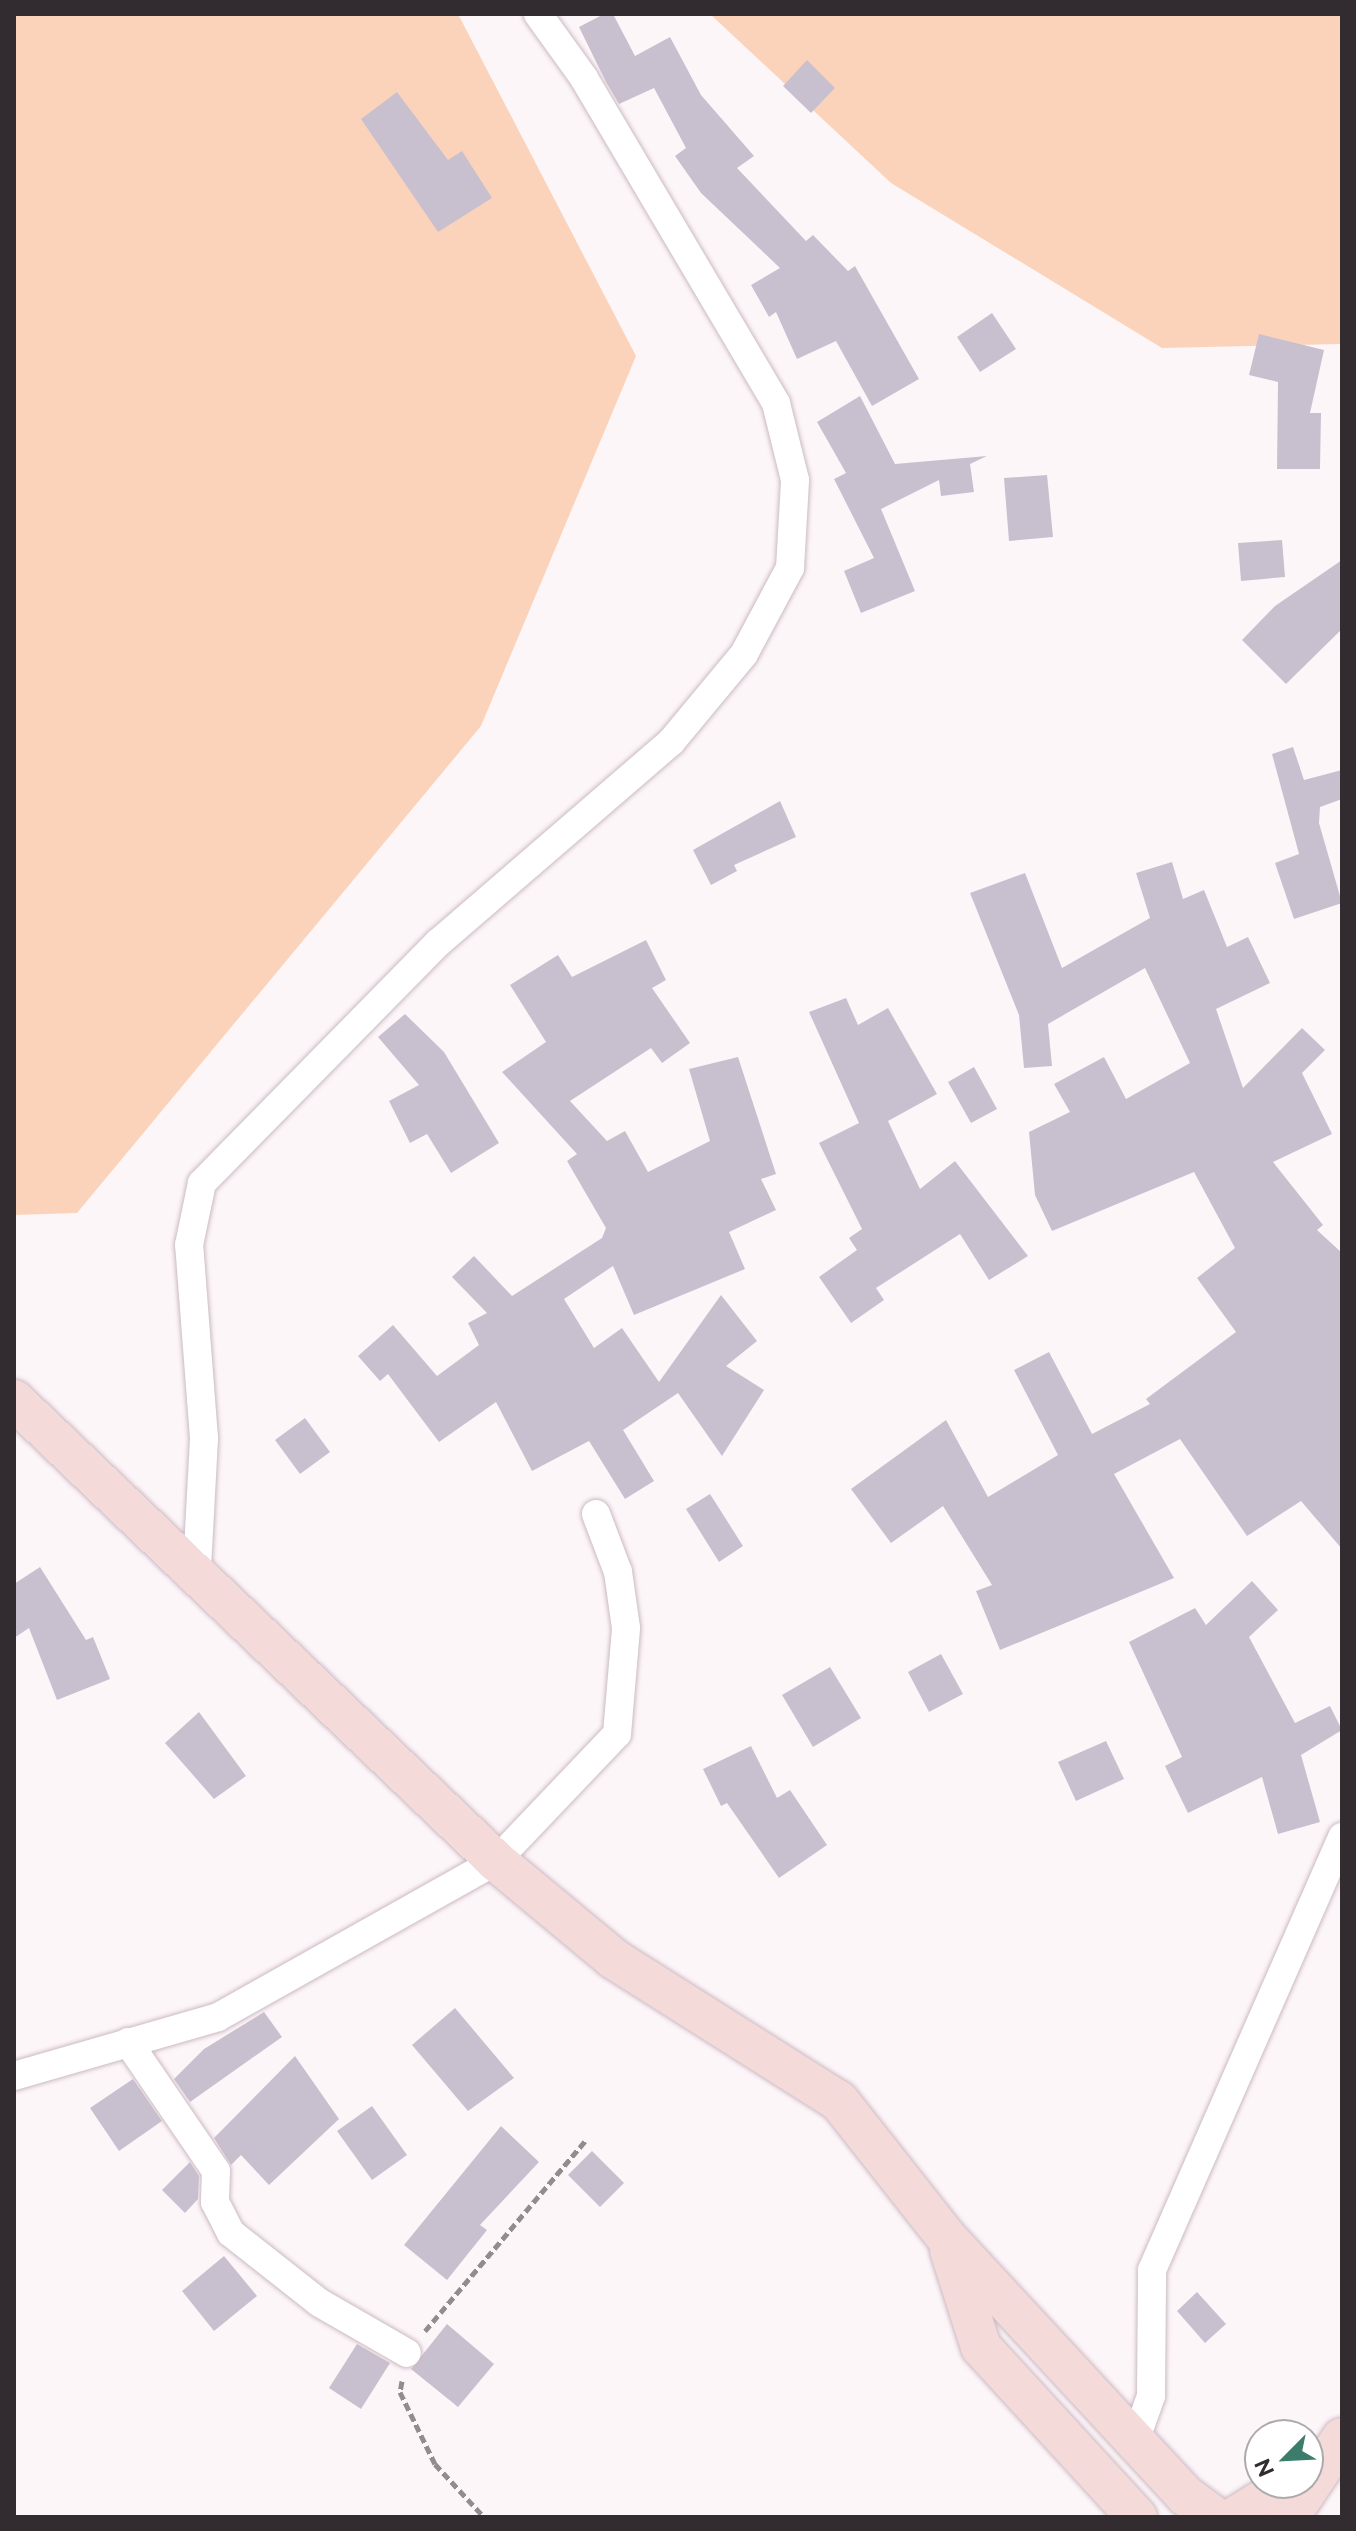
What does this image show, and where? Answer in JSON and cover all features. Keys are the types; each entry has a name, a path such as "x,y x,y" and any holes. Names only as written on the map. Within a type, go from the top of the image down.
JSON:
{"street":[{"path":"197,1568 204,1438 189,1245 202,1183 438,943 671,742 744,654 790,568 795,480 776,403 584,78 538,14"},
{"path":"14,1400 197,1568 496,1861 614,1959 839,2101 947,2238 1135,2441 1215,2517"},
{"path":"14,2076 218,2017 496,1861 617,1734 626,1628 618,1572 596,1514"},
{"path":"1135,2441 1151,2396 1152,2270 1342,1837"},
{"path":"128,2042 216,2171 215,2202 231,2233 320,2303 407,2353"},
{"path":"947,2238 981,2347 1137,2517"},
{"path":"1289,2517 1325,2455"},
{"path":"1235,2517 1264,2499"}],"path":[{"path":"484,2517 435,2464 400,2392 407,2353 586,2140"}],"shaded area":[{"path":"14,14 458,14 636,356 481,726 77,1213 14,1215"},
{"path":"710,14 1342,14 1342,344 1162,348 891,183"}],"building":[{"path":"604,14 613,14 635,56 670,37 701,95 754,156 737,168 806,241 813,235 848,271 855,266 919,379 872,406 836,341 797,359 776,312 769,317 751,285 780,268 701,193 675,156 686,148 654,88 619,104 606,82 579,27"},
{"path":"807,60 835,88 811,113 783,86"},
{"path":"397,92 448,160 462,151 492,198 438,232 361,119"},
{"path":"992,313 1016,349 980,372 957,337"},
{"path":"1259,334 1324,350 1310,413 1321,413 1320,469 1277,469 1278,382 1249,375"},
{"path":"860,396 895,464 987,456 970,464 974,492 941,496 939,480 881,509 915,591 861,613 844,571 874,558 834,479 846,473 817,422"},
{"path":"1047,475 1053,537 1009,541 1004,478"},
{"path":"1282,540 1285,577 1241,581 1238,543"},
{"path":"1342,560 1342,629 1286,684 1242,640 1275,606"},
{"path":"1293,747 1304,780 1342,770 1342,799 1320,807 1319,823 1342,903 1294,919 1275,863 1299,854 1272,754"},
{"path":"780,801 796,837 734,865 737,871 711,885 693,850"},
{"path":"1172,862 1183,899 1204,890 1227,947 1248,937 1270,983 1216,1009 1243,1088 1302,1028 1325,1050 1302,1073 1332,1134 1273,1162 1323,1225 1317,1230 1342,1253 1342,1549 1301,1501 1247,1536 1180,1439 1114,1474 1174,1578 1000,1650 976,1591 992,1585 943,1506 891,1543 851,1489 946,1420 988,1497 1058,1455 1014,1370 1049,1352 1092,1434 1150,1404 1146,1399 1236,1332 1197,1278 1235,1248 1194,1172 1052,1231 1035,1195 1029,1132 1070,1112 1054,1084 1104,1057 1126,1099 1190,1063 1145,968 1048,1024 1052,1066 1024,1068 1019,1015 970,893 1025,873 1062,968 1150,918 1136,873"},
{"path":"646,940 666,980 652,988 690,1043 662,1063 651,1048 570,1101 607,1141 625,1131 648,1172 710,1141 689,1069 738,1057 776,1174 761,1179 776,1210 729,1232 745,1269 634,1315 613,1266 564,1299 594,1348 622,1328 659,1382 721,1295 757,1341 726,1366 764,1390 722,1456 678,1393 623,1430 654,1481 625,1499 589,1441 532,1471 496,1402 439,1442 388,1374 380,1381 358,1356 393,1325 437,1376 479,1345 468,1323 487,1313 452,1277 474,1256 512,1296 602,1238 606,1228 567,1161 577,1154 502,1072 546,1042 510,985 558,955 572,977"},
{"path":"846,998 858,1025 888,1008 937,1094 888,1121 920,1189 955,1161 1028,1256 989,1280 960,1234 876,1288 884,1300 851,1323 819,1277 857,1250 849,1238 862,1229 819,1143 859,1123 809,1012"},
{"path":"405,1014 444,1052 499,1143 451,1173 427,1134 410,1143 389,1101 419,1085 378,1037"},
{"path":"974,1067 997,1109 971,1123 948,1082"},
{"path":"305,1418 330,1452 300,1474 275,1440"},
{"path":"710,1494 743,1546 719,1562 686,1509"},
{"path":"40,1567 86,1640 93,1637 110,1679 57,1700 29,1628 14,1638 14,1584"},
{"path":"1252,1581 1278,1610 1249,1637 1295,1723 1330,1706 1342,1730 1301,1755 1320,1822 1278,1834 1262,1777 1188,1813 1165,1766 1182,1757 1129,1642 1195,1608 1206,1625"},
{"path":"941,1654 963,1694 929,1712 908,1672"},
{"path":"830,1667 861,1718 813,1747 782,1695"},
{"path":"199,1712 246,1776 214,1799 165,1743"},
{"path":"1106,1741 1124,1779 1076,1801 1058,1762"},
{"path":"751,1746 777,1798 790,1790 827,1845 779,1878 727,1803 721,1806 703,1769"},
{"path":"455,2008 514,2078 468,2111 412,2045"},
{"path":"264,2012 282,2037 190,2102 174,2079 204,2049"},
{"path":"295,2056 339,2119 269,2185 241,2155 231,2165 214,2138"},
{"path":"133,2079 162,2121 119,2151 90,2108"},
{"path":"372,2106 407,2155 372,2180 337,2131"},
{"path":"501,2126 539,2162 480,2225 487,2230 447,2280 404,2245"},
{"path":"592,2151 624,2183 600,2207 568,2175"},
{"path":"190,2162 199,2176 198,2199 185,2213 162,2190"},
{"path":"224,2256 257,2296 214,2331 182,2291"},
{"path":"1197,2292 1226,2324 1205,2343 1177,2311"},
{"path":"447,2324 494,2364 458,2407 411,2369"},
{"path":"357,2344 390,2363 361,2409 329,2388"}]}
